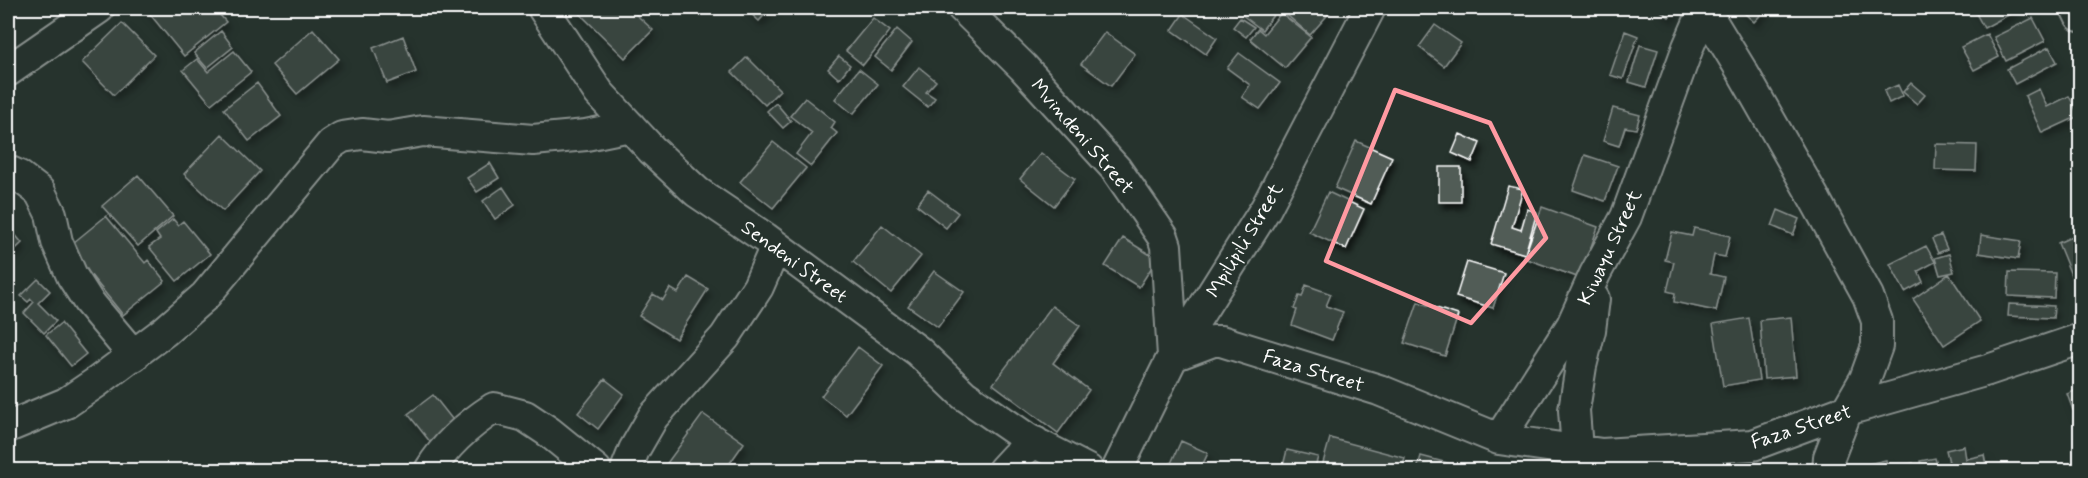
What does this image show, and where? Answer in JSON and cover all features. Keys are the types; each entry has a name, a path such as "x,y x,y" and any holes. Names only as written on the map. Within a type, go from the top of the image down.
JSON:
{"street":[{"path":"8,71 99,8"},
{"name":"Sendeni Street","path":"543,8 599,93 652,150 697,192 776,246 918,351 964,395 1035,442 1088,471"},
{"name":"Mvindeni Street","path":"963,8 1023,67 1116,169 1163,237 1166,246 1173,356"},
{"name":"Mpilipili Street","path":"1117,471 1173,356 1266,208 1370,8"},
{"path":"1704,8 1813,196 1868,296 1877,321 1877,346 1865,379 1847,410 1829,457 1828,471"},
{"name":"Kiwayu Street","path":"1499,439 1572,325 1595,274 1626,217 1704,8"},
{"path":"2076,8 2080,16"},
{"path":"8,427 66,403 134,356 205,296 331,144 342,137 362,134 388,137 423,130 533,141 586,135 630,126"},
{"path":"8,171 19,176 40,192 51,214 57,242 72,276 88,301 134,356"},
{"path":"626,471 634,450 653,417 726,337 758,287 776,246"},
{"path":"1577,450 1574,410 1590,330 1595,274"},
{"name":"Faza Street","path":"1173,356 1213,341 1221,341 1379,390 1499,439 1602,454 1753,445 1847,410 1988,370 2080,339"},
{"path":"430,471 441,452 475,420 494,408 525,416 549,432 596,471"},
{"path":"1003,471 1015,457 1035,442"}],"highlighted area":[{"path":"1395,90 1490,123 1546,238 1471,323 1326,261"}],"building":[{"path":"145,8 214,8 226,22 184,56"},
{"path":"576,8 629,8 653,30 625,58"},
{"path":"745,8 771,8 759,21"},
{"path":"1248,8 1275,8 1277,10 1262,30 1242,15"},
{"path":"1279,8 1329,8 1332,10 1310,35"},
{"path":"1657,8 1677,8 1669,17"},
{"path":"1739,8 1767,8 1754,22"},
{"path":"1973,8 2021,8 1984,28"},
{"path":"1281,13 1311,37 1285,68 1250,39 1258,29 1264,34"},
{"path":"1183,14 1217,38 1206,54 1172,30"},
{"path":"873,18 890,31 863,65 846,51"},
{"path":"1240,18 1254,27 1246,37 1233,27"},
{"path":"2033,18 2045,41 2006,61 1994,37"},
{"path":"122,23 154,55 114,95 82,62"},
{"path":"1435,25 1461,43 1444,66 1419,47"},
{"path":"313,29 339,59 297,94 272,65"},
{"path":"897,29 912,42 891,70 875,57"},
{"path":"221,31 233,47 207,68 194,53"},
{"path":"1625,31 1638,36 1623,79 1610,75"},
{"path":"1105,32 1135,54 1111,86 1081,64"},
{"path":"1987,34 1999,57 1974,70 1961,47"},
{"path":"403,36 416,72 387,83 373,48"},
{"path":"1640,45 1658,50 1646,87 1629,82"},
{"path":"2049,47 2057,62 2015,84 2007,69"},
{"path":"234,51 251,72 211,104 183,70 197,59 208,72"},
{"path":"1239,53 1280,83 1260,109 1242,97 1250,85 1227,68"},
{"path":"839,56 850,65 839,79 828,69"},
{"path":"747,57 780,90 765,105 732,72"},
{"path":"919,67 936,81 926,92 935,98 928,107 903,87"},
{"path":"859,69 878,84 853,114 835,99"},
{"path":"257,83 281,116 249,141 224,109"},
{"path":"1911,83 1925,95 1917,104 1903,92"},
{"path":"1898,85 1903,96 1889,103 1884,91"},
{"path":"2039,89 2047,107 2069,96 2079,116 2042,133 2025,96"},
{"path":"805,98 835,122 831,128 837,133 811,166 796,154 812,133 790,116"},
{"path":"776,103 791,121 783,128 767,111"},
{"path":"1613,108 1640,115 1636,129 1625,127 1619,146 1603,141"},
{"path":"222,134 260,171 223,211 184,174"},
{"path":"1460,134 1480,143 1472,162 1452,153"},
{"path":"1356,141 1392,157 1371,204 1335,188"},
{"path":"773,142 806,168 773,208 740,182"},
{"path":"1936,144 1977,145 1976,171 1935,170"},
{"path":"1041,153 1075,179 1054,206 1020,179"},
{"path":"1585,155 1618,166 1605,201 1573,190"},
{"path":"490,163 499,178 477,192 467,178"},
{"path":"1439,167 1461,167 1461,202 1439,202"},
{"path":"138,175 173,216 138,246 102,206"},
{"path":"1508,186 1523,189 1512,227 1521,230 1527,209 1537,212 1525,254 1491,244"},
{"path":"503,187 515,205 495,219 483,201"},
{"path":"928,190 958,213 946,228 917,205"},
{"path":"1328,192 1364,209 1346,249 1309,232"},
{"path":"1542,207 1598,227 1580,278 1524,258"},
{"path":"1778,210 1799,219 1793,235 1772,226"},
{"path":"106,216 145,263 148,260 165,281 123,315 68,247"},
{"path":"173,219 178,225 183,221 210,254 177,281 149,247 160,239 156,233"},
{"path":"882,225 921,256 891,293 853,262"},
{"path":"8,226 22,243 8,256"},
{"path":"1694,228 1730,236 1725,257 1714,255 1710,274 1724,277 1716,311 1674,302 1675,293 1667,291 1674,262 1665,260 1672,232 1692,236"},
{"path":"2080,233 2080,297 2058,243"},
{"path":"1941,235 1947,249 1938,253 1932,239"},
{"path":"1981,235 2021,241 2018,259 1979,253"},
{"path":"1123,238 1157,259 1139,287 1105,266"},
{"path":"1926,246 1935,262 1918,271 1923,282 1905,292 1890,264"},
{"path":"1949,254 1954,272 1940,275 1935,258"},
{"path":"1467,262 1504,273 1493,308 1456,297"},
{"path":"934,271 964,292 938,327 908,306"},
{"path":"2009,272 2055,273 2054,298 2008,296"},
{"path":"1949,274 1980,321 1944,345 1913,299"},
{"path":"688,277 708,289 676,339 639,316 653,294 663,300 670,288 678,293"},
{"path":"38,279 50,291 38,303 56,321 44,333 24,313 34,302 31,299 28,302 21,296"},
{"path":"1306,285 1331,294 1326,306 1343,312 1332,340 1292,325 1297,310 1294,309"},
{"path":"1418,302 1458,315 1445,356 1404,343"},
{"path":"2009,304 2054,306 2053,318 2008,316"},
{"path":"1052,306 1080,326 1053,363 1089,390 1058,433 993,384"},
{"path":"1791,317 1796,376 1764,379 1760,320"},
{"path":"1749,318 1759,380 1723,386 1713,324"},
{"path":"61,323 86,354 71,366 46,335"},
{"path":"858,347 883,366 846,415 821,396"},
{"path":"605,379 624,394 598,429 578,413"},
{"path":"2080,389 2080,407 2073,410 2067,394"},
{"path":"433,395 456,424 431,443 408,414"},
{"path":"703,414 744,443 725,470 662,470"},
{"path":"1330,438 1405,458 1402,470 1321,470"},
{"path":"1181,441 1208,453 1200,470 1168,470"},
{"path":"1964,446 1966,459 1984,455 1987,470 1922,470 1920,461 1935,458 1937,465 1949,462 1946,450"},
{"path":"1287,450 1318,457 1314,470 1283,466"},
{"path":"1421,456 1470,469 1417,470"},
{"path":"1886,460 1888,470 1869,470 1868,464"},
{"path":"1913,463 1914,470 1896,470 1895,466"},
{"path":"2054,465 2054,470 2008,470 2008,469"}]}
